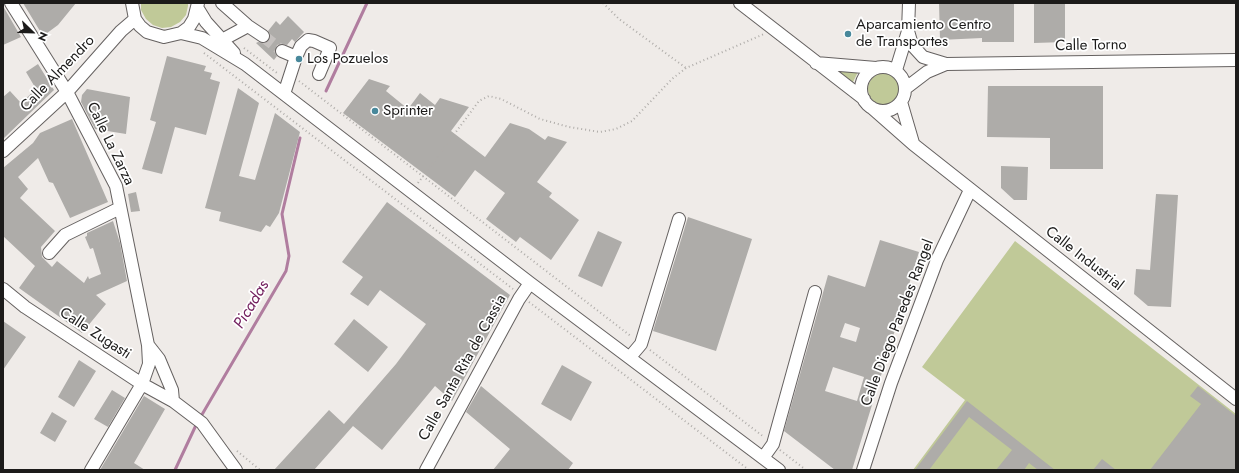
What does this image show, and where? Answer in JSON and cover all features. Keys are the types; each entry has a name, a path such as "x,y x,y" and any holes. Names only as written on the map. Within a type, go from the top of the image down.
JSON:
{"street":[{"name":"Calle La Zarza","path":"11,3 67,92 116,186 148,345 149,364 142,384 91,470"},
{"path":"132,3 135,19 147,32 155,35 173,36 181,33 194,19 200,6"},
{"path":"222,3 248,26 264,36"},
{"name":"Calle Industrial","path":"740,3 868,103 913,144 970,190 1236,399"},
{"path":"896,70 908,31 908,3"},
{"path":"200,6 206,22 227,37 245,64"},
{"name":"Calle Almendro","path":"3,151 67,92 121,31 135,19"},
{"path":"227,37 248,26"},
{"name":"Calle Torno","path":"908,31 912,45 923,56 946,64 1236,60"},
{"path":"181,33 202,38 245,64 411,193 779,470"},
{"path":"284,94 288,77 296,57 301,46 308,40 330,48 319,74"},
{"path":"282,51 296,57"},
{"path":"816,63 876,68"},
{"name":"Calle Torno","path":"906,88 927,72 946,64"},
{"path":"883,66 896,70 904,81 906,88 901,102 890,110 884,111 868,103 862,84 870,72 883,66"},
{"path":"901,102 913,144"},
{"name":"Calle Diego Paredes Rangel","path":"863,470 891,383 937,260 970,190"},
{"path":"49,253 65,235 120,208"},
{"path":"630,358 641,344 679,219"},
{"name":"Calle Santa Rita de Cassia","path":"426,470 521,295 530,283"},
{"name":"Calle Zugasti","path":"3,289 25,307 142,384 173,401 197,420 236,470"},
{"path":"763,458 773,444 815,292"},
{"name":"Calle Zugasti","path":"148,345 159,359 172,390 173,401"}],"path":[{"path":"603,3 619,19 686,68"},
{"path":"411,193 479,101 489,96 501,99 540,118 569,127 600,132 616,129 632,121 672,79 686,68 774,30"},
{"path":"227,37 280,76 296,79 423,178 806,470"},
{"path":"199,49 749,470"}],"green space":[{"path":"141,3 188,3 188,6 186,15 180,22 171,27 162,28 153,25 146,19 141,10"},
{"path":"836,67 858,72 852,84 835,71"},
{"path":"881,73 887,73 897,80 900,89 899,95 893,102 887,105 881,105 871,98 868,92 868,86 875,76"},
{"path":"1015,241 1236,414 1236,470 913,470 965,400 922,367"}],"building":[{"path":"23,3 76,3 58,25 43,36"},
{"path":"939,3 1014,3 1014,42 982,42 982,38 940,40"},
{"path":"1034,3 1065,3 1065,42 1034,43"},
{"path":"3,6 21,37 3,45"},
{"path":"288,16 304,32 295,42 292,39 287,45 277,45 275,52 277,56 274,60 256,43 267,43 270,37 268,31 276,21 280,25"},
{"path":"167,56 206,66 204,71 212,73 210,79 220,82 206,135 175,127 162,174 142,169 156,122 150,120"},
{"path":"38,64 54,90 3,139 3,97 10,91 21,103 36,89 26,72"},
{"path":"369,79 390,86 386,91 408,109 420,93 435,105 440,98 469,107 451,131 485,157 510,123 529,129 545,140 548,136 567,142 537,182 552,193 549,197 579,220 551,260 520,237 516,242 486,219 505,193 475,170 455,197 343,113"},
{"path":"988,86 1103,86 1103,169 1050,169 1050,138 987,137"},
{"path":"238,88 259,103 239,176 255,180 275,113 300,132 279,213 270,227 266,225 261,232 219,221 221,212 205,208"},
{"path":"87,89 130,97 126,134 95,129 81,102 82,95"},
{"path":"72,119 108,202 70,218 53,183 49,182 38,158 18,177 28,189 20,198 55,231 41,247 42,257 52,267 57,261 84,283 88,276 89,279 101,274 93,248 90,249 85,237 87,236 87,233 113,221 120,243 127,281 96,295 106,304 82,333 19,288 35,266 3,236 3,168 33,143 40,133"},
{"path":"1001,166 1028,167 1027,200 1014,200 1001,188"},
{"path":"136,192 140,211 131,212 128,194"},
{"path":"1156,194 1178,195 1171,307 1148,306 1134,294 1136,269 1150,270"},
{"path":"387,202 510,295 452,401 435,386 382,450 353,426 314,470 274,470 329,410 344,424 396,364 426,324 380,290 368,306 350,294 363,277 342,262"},
{"path":"688,217 752,239 716,351 653,331"},
{"path":"598,231 622,242 602,287 578,276"},
{"path":"880,240 919,252 852,470 835,470 784,431 828,275 865,287","holes":["845,323 860,328 856,342 840,337","833,367 864,377 857,401 825,391"]},
{"path":"354,319 388,347 368,372 334,344"},
{"path":"3,321 26,337 3,370"},
{"path":"79,360 96,371 74,407 58,397"},
{"path":"562,365 592,382 571,421 541,404"},
{"path":"481,386 573,463 568,470 493,470 510,449 466,412"},
{"path":"1198,386 1236,416 1236,470 1150,470 1201,404 1190,396"},
{"path":"112,390 125,398 108,427 94,419"},
{"path":"144,396 165,409 134,463 145,470 100,470"},
{"path":"967,401 1055,470 1038,470 1029,463 1024,470 996,470 1012,450 969,417 929,470 915,470"},
{"path":"52,412 67,421 55,442 40,433"},
{"path":"1102,459 1116,470 1093,470"}],"waterway":[{"name":"Picadas","path":"326,91 367,3"},
{"name":"Picadas","path":"200,418 286,271 289,256 282,214 300,138"},
{"name":"Picadas","path":"175,470 197,423"}],"tunnel":[{"path":"263,36 282,51"}],"place":[{"name":"Aparcamiento Centro de Transportes","path":"848,34"},
{"name":"Los Pozuelos","path":"299,59"},
{"name":"Sprinter","path":"375,111"}]}
